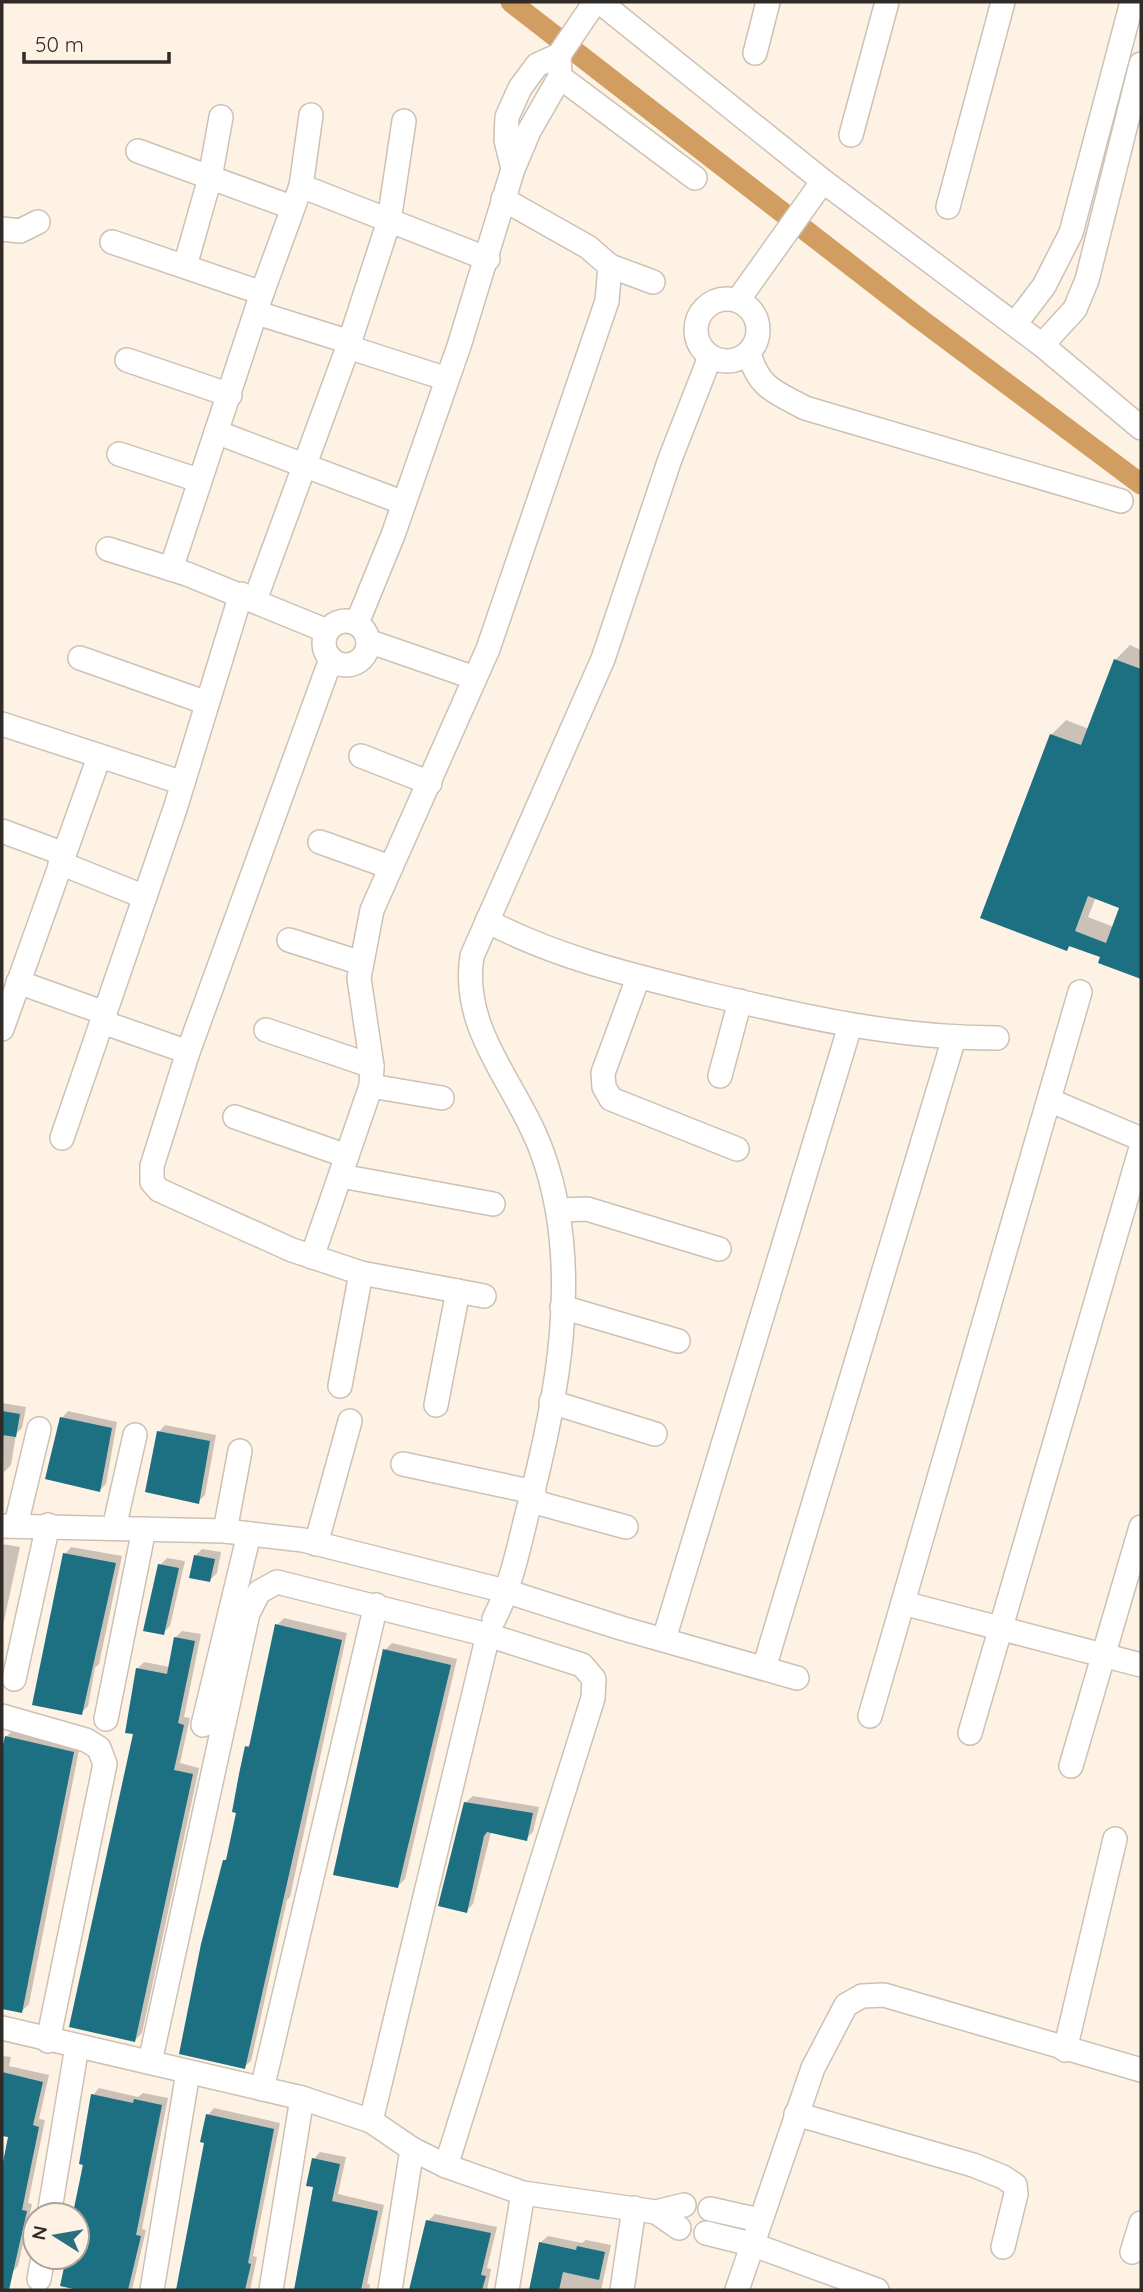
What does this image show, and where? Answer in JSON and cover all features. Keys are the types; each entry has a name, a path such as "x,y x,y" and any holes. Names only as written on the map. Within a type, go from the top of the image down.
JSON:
{"street":[{"path":"475,678 362,632 337,622 327,631 324,648 331,659 344,665 352,664 364,655 362,632 488,258 513,169 560,61 576,30 598,2 818,189 1015,324 1141,428"},
{"path":"755,53 768,2"},
{"path":"851,135 887,2"},
{"path":"948,207 1003,2"},
{"path":"1015,324 1044,286 1071,233 1132,2"},
{"path":"560,61 695,178"},
{"path":"1042,345 1074,309 1087,280 1141,64"},
{"path":"172,569 198,480 230,395 291,207 301,186 311,115"},
{"path":"185,267 210,178 221,117"},
{"path":"62,1138 183,783 207,703 248,597 306,465 349,345 388,221 404,121"},
{"path":"138,151 291,207"},
{"path":"301,186 488,258"},
{"path":"738,300 751,286 818,189"},
{"path":"503,200 588,247 610,266 653,282"},
{"path":"2,229 20,231 38,222"},
{"path":"1071,233 1097,239"},
{"path":"113,242 185,267 349,345 447,379"},
{"path":"312,1257 344,1166 371,1076 360,995 361,963 372,910 475,678 607,301 610,266"},
{"path":"738,300 749,307 756,318 759,330 756,343 749,354 729,362 710,357 700,348 696,322 702,310 712,302 738,300"},
{"path":"749,354 756,377 776,393 805,408 1121,501"},
{"path":"371,2121 491,1627 505,1591 532,1496 551,1402 562,1307 559,1210 543,1153 523,1106 483,1040 475,1018 469,972 476,942 603,659 670,459 710,357"},
{"path":"127,360 230,395"},
{"path":"216,432 404,503"},
{"path":"119,454 198,480"},
{"path":"107,549 248,597 327,631"},
{"path":"80,658 207,703"},
{"path":"331,659 188,1052 152,1166 152,1182 159,1190 312,1257 360,1273 484,1296"},
{"path":"3,728 183,783"},
{"path":"361,756 430,783"},
{"path":"2,1029 99,757"},
{"path":"2,831 145,897"},
{"path":"320,842 390,867"},
{"path":"487,921 559,955 638,978 850,1026 954,1038 997,1038"},
{"path":"289,940 361,963"},
{"path":"638,978 603,1073 604,1087 611,1099 737,1149"},
{"path":"18,982 188,1052"},
{"path":"870,1716 1080,992"},
{"path":"720,1076 740,1001"},
{"path":"664,1639 850,1026"},
{"path":"266,1030 371,1076 442,1098"},
{"path":"764,1668 954,1038"},
{"path":"1049,1100 1141,1139"},
{"path":"235,1116 344,1166 493,1204"},
{"path":"970,1734 1141,1148"},
{"path":"559,1210 587,1209 719,1249"},
{"path":"340,1386 360,1273"},
{"path":"436,1405 458,1291"},
{"path":"562,1307 678,1341"},
{"path":"551,1402 655,1434"},
{"path":"316,1544 349,1422"},
{"path":"39,1429 9,1526 225,1531 316,1544 505,1591 621,1628 797,1678"},
{"path":"114,1528 135,1436"},
{"path":"225,1531 240,1451"},
{"path":"402,1464 532,1496 626,1527"},
{"path":"14,1679 48,1525"},
{"path":"1071,1766 1141,1527"},
{"path":"106,1718 144,1529"},
{"path":"203,1725 249,1534"},
{"path":"150,2062 248,1613 259,1592 277,1582 376,1605 491,1627 582,1665 594,1679 593,1698 446,2166"},
{"path":"903,1603 1141,1665"},
{"path":"262,2089 376,1605"},
{"path":"2,1716 86,1740 99,1748 105,1764 48,2041"},
{"path":"1065,2050 1115,1839"},
{"path":"737,2290 813,2068 846,2005 862,1996 884,1995 1141,2070"},
{"path":"2,2028 48,2041 302,2098 371,2121 412,2149 446,2166 523,2193 645,2210 684,2205"},
{"path":"51,2201 77,2046"},
{"path":"152,2290 188,2072"},
{"path":"271,2290 302,2098"},
{"path":"796,2113 972,2165 1003,2177 1014,2185 1016,2194 1003,2247"},
{"path":"390,2290 412,2149"},
{"path":"507,2290 523,2193"},
{"path":"710,2209 759,2220"},
{"path":"645,2210 679,2228"},
{"path":"622,2290 645,2210"},
{"path":"1132,2252 1141,2223"},
{"path":"706,2233 751,2244 877,2290"}],"building":[{"path":"1114,659 1141,669 1141,979 1098,963 1100,957 1069,946 1067,951 980,918 1050,734 1081,745","holes":["1088,896 1119,908 1106,943 1075,931"]},
{"path":"2,1411 20,1414 16,1437 2,1435"},
{"path":"60,1417 112,1428 100,1492 45,1479"},
{"path":"157,1431 210,1441 199,1504 145,1492"},
{"path":"63,1553 116,1563 82,1715 32,1705"},
{"path":"194,1555 215,1559 210,1582 189,1578"},
{"path":"158,1564 179,1568 164,1635 143,1631"},
{"path":"275,1624 342,1640 245,2069 179,2054 201,1944 223,1860 226,1860 236,1813 232,1812 239,1774 245,1746 249,1747"},
{"path":"174,1637 195,1641 178,1723 184,1725 174,1770 193,1774 135,2042 69,2027 133,1734 125,1733 136,1668 167,1674"},
{"path":"383,1649 451,1665 398,1888 333,1875"},
{"path":"5,1736 74,1752 22,2013 2,2009 2,1750"},
{"path":"464,1802 533,1813 527,1841 487,1832 484,1836 467,1913 438,1906"},
{"path":"2,2072 43,2082 33,2125 39,2127 24,2201 21,2201 21,2237 9,2290 2,2290 2,2167 8,2137 2,2136"},
{"path":"91,2094 133,2103 134,2099 162,2105 136,2235 141,2236 128,2290 78,2290 60,2286 63,2271 91,2271 91,2201 75,2201 83,2165 79,2164"},
{"path":"206,2114 274,2129 245,2290 176,2290 204,2143 200,2142"},
{"path":"312,2158 340,2164 332,2201 378,2211 361,2290 294,2290 313,2187 306,2186"},
{"path":"426,2220 491,2233 481,2275 486,2276 482,2290 409,2290"},
{"path":"539,2242 576,2250 577,2246 605,2252 599,2280 563,2272 559,2290 529,2290"}],"waterway":[{"path":"511,2 916,316 1141,484"}]}
